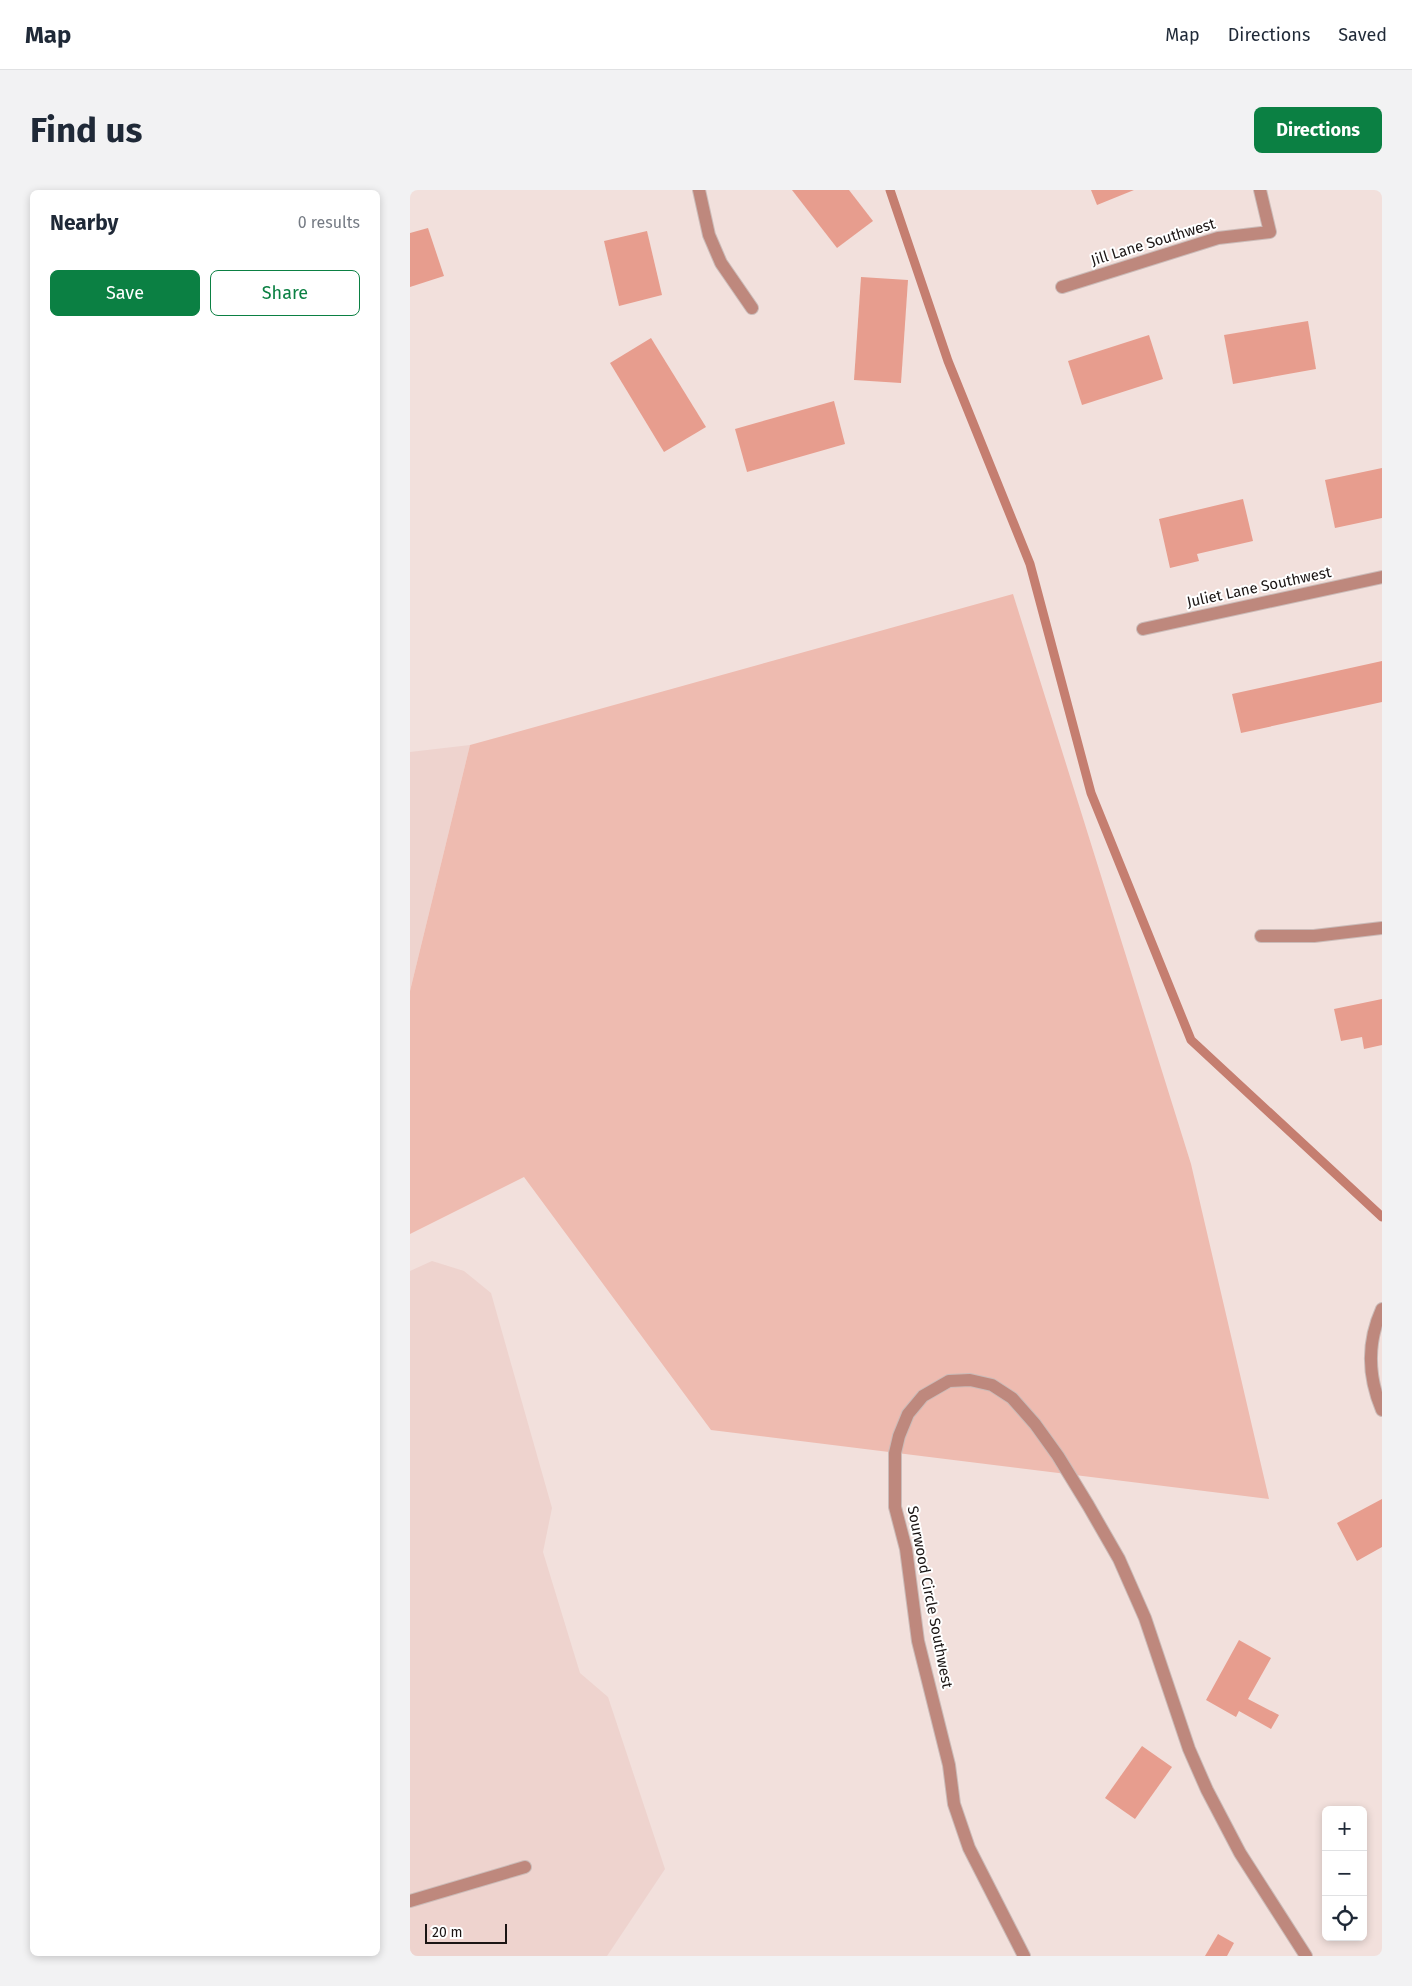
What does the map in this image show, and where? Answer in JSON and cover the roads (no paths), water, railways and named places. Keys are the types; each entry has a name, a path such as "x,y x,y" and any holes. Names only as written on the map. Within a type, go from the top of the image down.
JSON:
{"street":[{"path":"700,190 709,235 721,263 752,308"},
{"name":"Jill Lane Southwest","path":"1062,287 1218,238 1270,232 1260,190"},
{"name":"Juliet Lane Southwest","path":"1143,629 1382,577"},
{"path":"1261,936 1314,936 1382,928"},
{"path":"1382,1309 1372,1335 1371,1363 1372,1377 1382,1410"},
{"name":"Sourwood Circle Southwest","path":"1024,1956 970,1848 954,1804 949,1765 918,1641 906,1549 895,1507 895,1453 899,1436 908,1414 923,1396 948,1381 970,1380 992,1384 1017,1404 1035,1424 1058,1456 1088,1505 1126,1576 1145,1618 1189,1750 1207,1790 1240,1854 1306,1956"},
{"path":"410,1901 525,1867"}],"waterway":[{"path":"890,190 948,361 1030,564 1091,793 1191,1040 1382,1217"}]}
